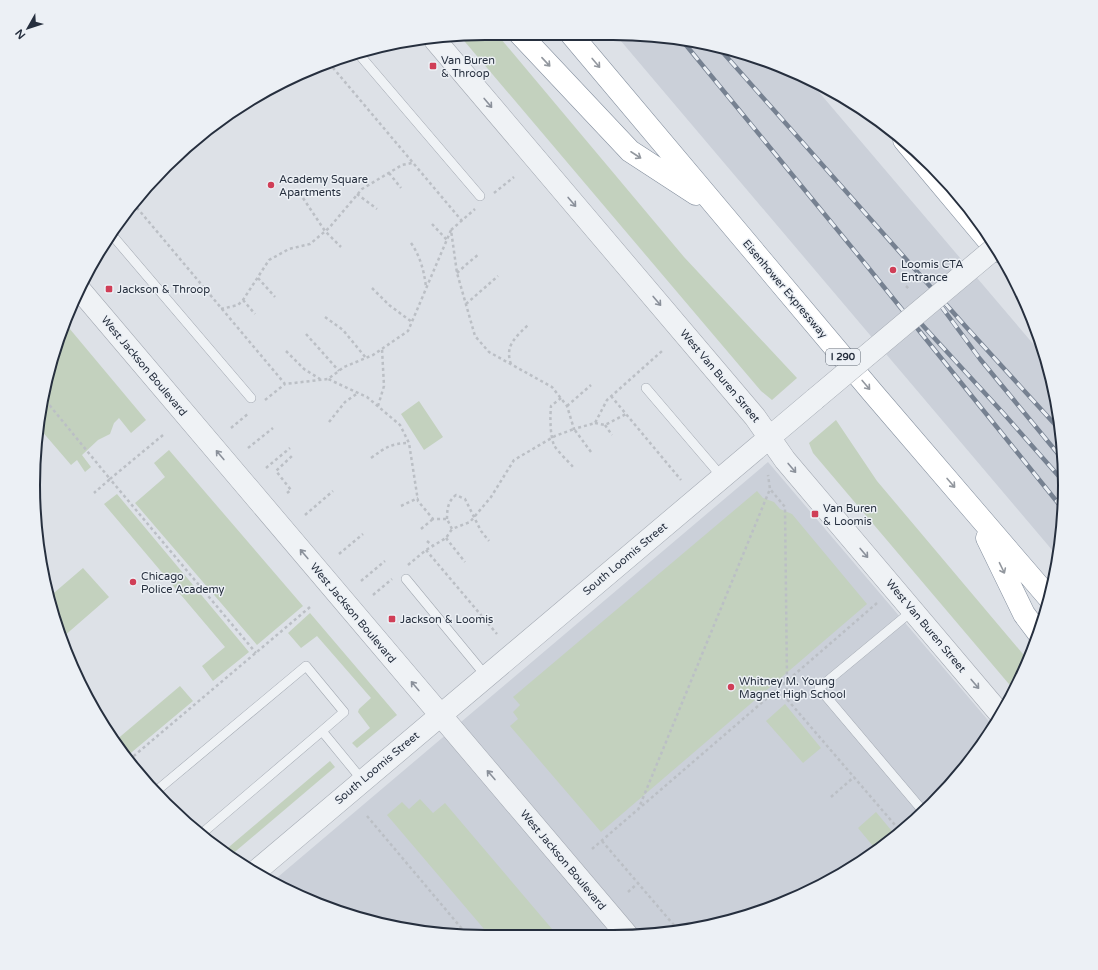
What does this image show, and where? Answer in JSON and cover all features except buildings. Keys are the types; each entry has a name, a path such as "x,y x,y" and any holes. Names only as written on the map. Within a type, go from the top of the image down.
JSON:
{"highway":[{"path":"526,40 630,151 714,205"},
{"name":"Eisenhower Expressway","path":"576,40 872,393 1045,593"},
{"path":"972,508 1024,614 1034,628"}],"street":[{"name":"West Van Buren Street","path":"437,43 750,411 785,460 997,710"},
{"name":"South Loomis Street","path":"259,868 991,251"},
{"name":"West Jackson Boulevard","path":"83,294 622,930"}],"lane":[{"path":"362,58 480,196"},
{"path":"115,238 251,398"},
{"path":"646,388 722,477"},
{"path":"406,579 486,676"},
{"path":"912,611 819,688 920,807"},
{"path":"159,788 306,666 344,712 205,831"},
{"path":"322,731 363,781"},
{"path":"607,912 617,930"}],"path":[{"path":"333,67 462,221"},
{"path":"221,309 238,305 243,300 269,260 288,249 310,244 325,231 362,189 402,166 412,163"},
{"path":"389,173 401,188"},
{"path":"357,194 377,209"},
{"path":"303,198 325,231 341,247"},
{"path":"137,208 285,384 328,379 344,367 373,355 408,330 451,230 457,274 475,336 489,352 552,387 567,406 574,429 591,452"},
{"path":"432,224 447,240"},
{"path":"411,243 419,255 425,277 426,289"},
{"path":"457,274 480,254"},
{"path":"466,304 498,276"},
{"path":"258,278 275,297"},
{"path":"906,286 909,289"},
{"path":"372,288 390,305 412,322"},
{"path":"243,300 255,314"},
{"path":"325,317 343,330 366,358"},
{"path":"511,364 508,357 512,340 529,324"},
{"path":"306,334 339,371"},
{"path":"378,406 384,386 382,349"},
{"path":"595,423 607,400 662,350"},
{"path":"286,351 304,369 321,380"},
{"path":"328,379 367,397 400,425 409,443 418,501 433,519"},
{"path":"567,406 591,385"},
{"path":"329,422 345,402 358,393"},
{"path":"611,396 681,480"},
{"path":"561,398 551,406 550,415 554,445 573,467"},
{"path":"48,403 256,652"},
{"path":"402,570 426,550 446,538 452,529 470,522 490,497 514,460 553,437 595,423 605,425 626,414"},
{"path":"605,425 612,435"},
{"path":"248,448 273,428"},
{"path":"94,492 163,435"},
{"path":"371,458 383,449 396,443 409,443"},
{"path":"266,468 290,448"},
{"path":"287,493 291,490 276,471 294,454"},
{"path":"768,476 770,489 784,507 786,698 897,827"},
{"path":"638,810 770,489"},
{"path":"305,515 333,491"},
{"path":"452,529 446,519 447,510 451,499 456,495 465,499 481,531 489,541"},
{"path":"401,506 418,498"},
{"path":"421,530 433,519 446,519"},
{"path":"339,554 363,534"},
{"path":"446,538 465,562"},
{"path":"427,541 433,546"},
{"path":"426,550 497,634"},
{"path":"361,581 385,561"},
{"path":"373,595 397,575"},
{"path":"592,849 877,604"},
{"path":"133,757 310,607"},
{"path":"832,797 854,777"},
{"path":"367,816 462,929"},
{"path":"602,841 674,925"},
{"path":"628,892 638,883"}],"shaded area":[{"path":"620,40 671,44 728,55 783,74 817,90 1035,347 1043,370 1049,398 1057,456 1057,514 1053,551"},
{"name":"Whitney M. Young Magnet High School","path":"768,462 989,722 966,756 948,778 928,800 884,838 836,870 810,884 783,896 728,915 671,926 642,929 456,929 427,926 370,915 315,896 277,878"}],"green space":[{"path":"502,40 684,257 797,378 772,400 761,391 464,41"},
{"path":"69,328 146,420 131,433 119,418 114,423 110,434 98,440 82,455 91,467 85,472 77,460 71,465 43,433 55,370"},
{"path":"419,401 443,437 424,450 401,414"},
{"path":"836,420 877,481 1024,655 1010,685 813,453 809,443"},
{"path":"169,450 303,606 257,645 135,503 165,477 154,463"},
{"path":"757,491 763,498 774,502 780,509 792,514 867,604 601,832 510,726 518,719 513,712 520,705 513,697"},
{"path":"117,494 249,652 213,681 202,666 225,647 104,504"},
{"path":"83,568 109,597 66,634 54,593"},
{"path":"310,613 397,715 357,748 352,743 370,728 358,712 359,709 371,698 317,636 301,648 288,633"},
{"path":"180,686 193,701 130,753 119,738"},
{"path":"785,704 821,748 803,763 766,721"},
{"path":"330,761 335,767 234,852 228,848"},
{"path":"420,799 433,813 445,803 553,930 485,930 387,815 402,802 409,809"},
{"path":"876,812 892,831 873,846 858,828"}],"railway":[{"path":"687,47 867,266 1057,502"},
{"path":"724,54 967,328 1053,423"},
{"path":"941,306 980,359 1057,452"},
{"path":"915,317 1058,475"}],"place":[{"name":"Van Buren & Throop","path":"433,66"},
{"name":"Academy Square Apartments","path":"271,185"},
{"name":"Loomis CTA Entrance","path":"893,270"},
{"name":"Jackson & Throop","path":"109,289"},
{"name":"Van Buren & Loomis","path":"815,514"},
{"name":"Chicago Police Academy","path":"133,582"},
{"name":"Jackson & Loomis","path":"392,619"},
{"name":"Whitney M. Young Magnet High School","path":"731,687"}]}
